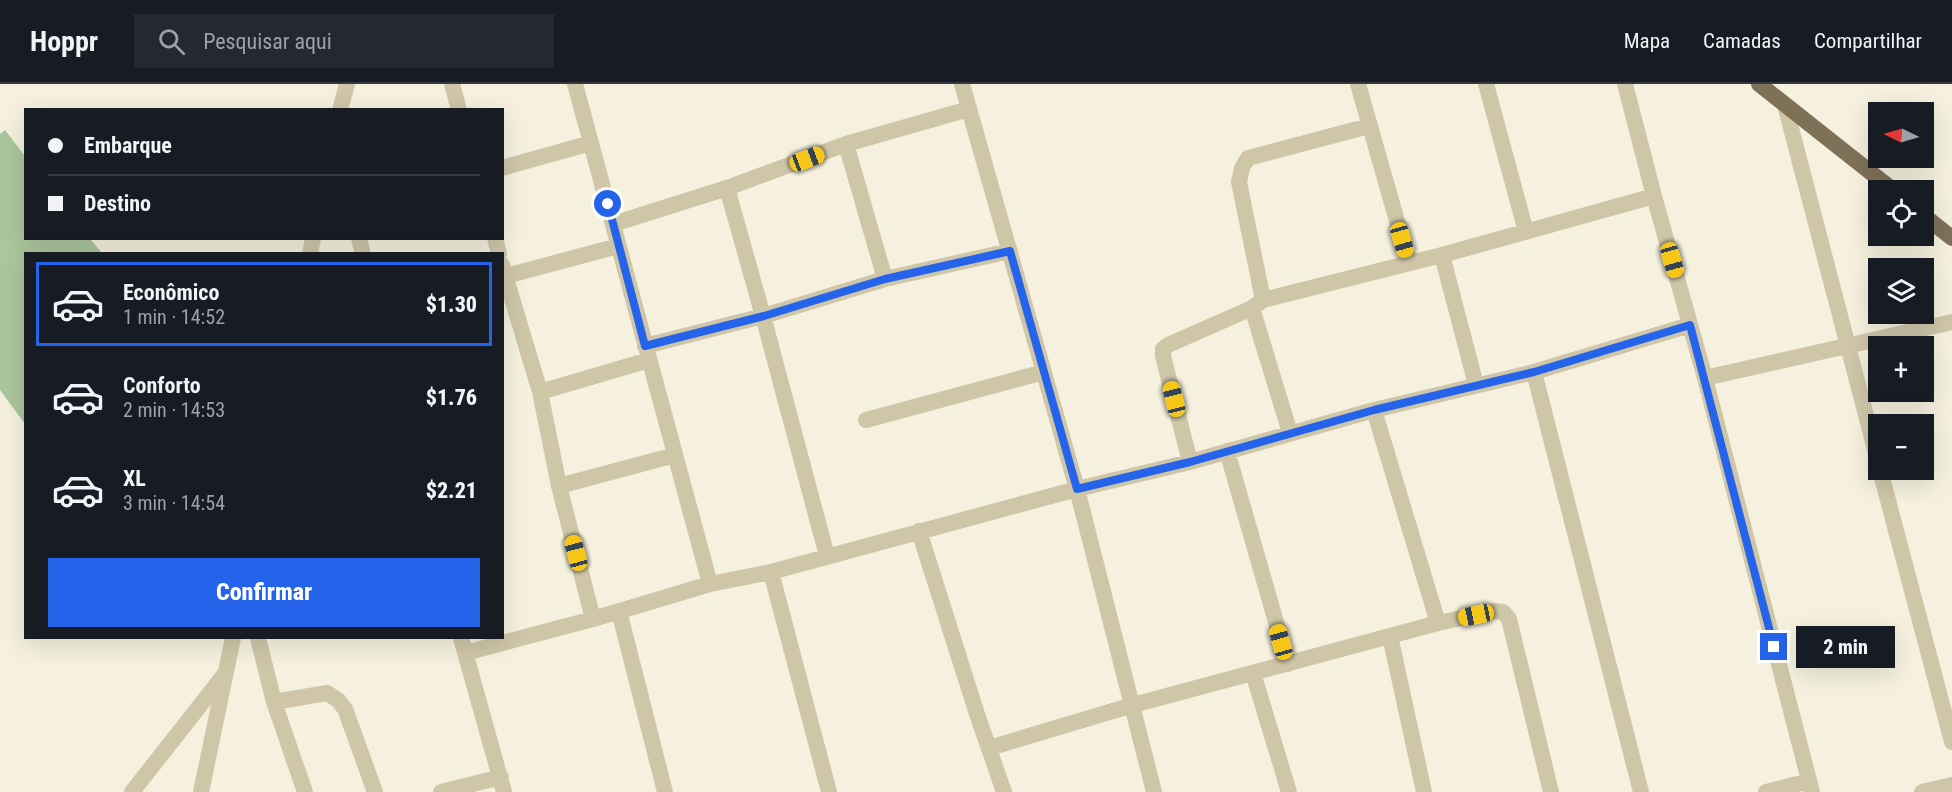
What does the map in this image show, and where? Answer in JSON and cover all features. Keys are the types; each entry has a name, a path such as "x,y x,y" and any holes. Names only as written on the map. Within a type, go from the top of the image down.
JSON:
{"main road":[{"path":"1759,84 1880,180"},
{"path":"1934,224 1952,238"}],"street":[{"path":"341,108 347,84"},
{"path":"452,84 458,108"},
{"path":"575,84 710,584"},
{"path":"962,84 1077,489 1154,792"},
{"path":"1358,84 1409,263"},
{"path":"1486,84 1526,232"},
{"path":"1625,84 1705,378 1810,787 1766,792"},
{"path":"1785,105 1868,423"},
{"path":"613,224 727,188 846,144 969,109"},
{"path":"1290,433 1258,304 1239,182 1242,168 1248,158 1369,126"},
{"path":"504,167 591,143"},
{"path":"846,144 885,279"},
{"path":"727,188 764,316 827,556"},
{"path":"1190,462 1163,356 1163,349 1168,345 1258,304 1654,196"},
{"path":"593,619 559,486 540,392 504,271 618,246"},
{"path":"540,392 647,353 885,279 1010,251"},
{"path":"1442,255 1476,385"},
{"path":"1705,378 1952,322"},
{"path":"504,637 593,619 710,584 771,572 1077,489 1190,462 1374,410 1534,372 1690,325"},
{"path":"866,420 1044,372"},
{"path":"1534,372 1641,792"},
{"path":"1374,410 1438,623"},
{"path":"1227,451 1287,664"},
{"path":"559,486 675,456"},
{"path":"1883,480 1952,742"},
{"path":"919,531 1004,792"},
{"path":"771,572 829,792"},
{"path":"619,611 665,792"},
{"path":"989,748 1133,705 1438,623 1495,611 1503,612 1509,619 1551,792"},
{"path":"1390,636 1424,792"},
{"path":"201,792 233,639"},
{"path":"258,639 274,702 305,792"},
{"path":"441,792 502,785 463,645 493,639"},
{"path":"1253,673 1289,792"},
{"path":"132,792 224,675"},
{"path":"274,702 327,693 338,700 345,709 375,792"},
{"path":"1922,792 1952,785"}],"green space":[{"path":"5,130 24,155 24,240 91,240 101,252 24,252 24,423 0,390 0,134"}],"route":[{"path":"608,204 645,346 764,316 885,279 1010,251 1077,489 1190,462 1374,410 1534,372 1690,325 1774,647"}]}
